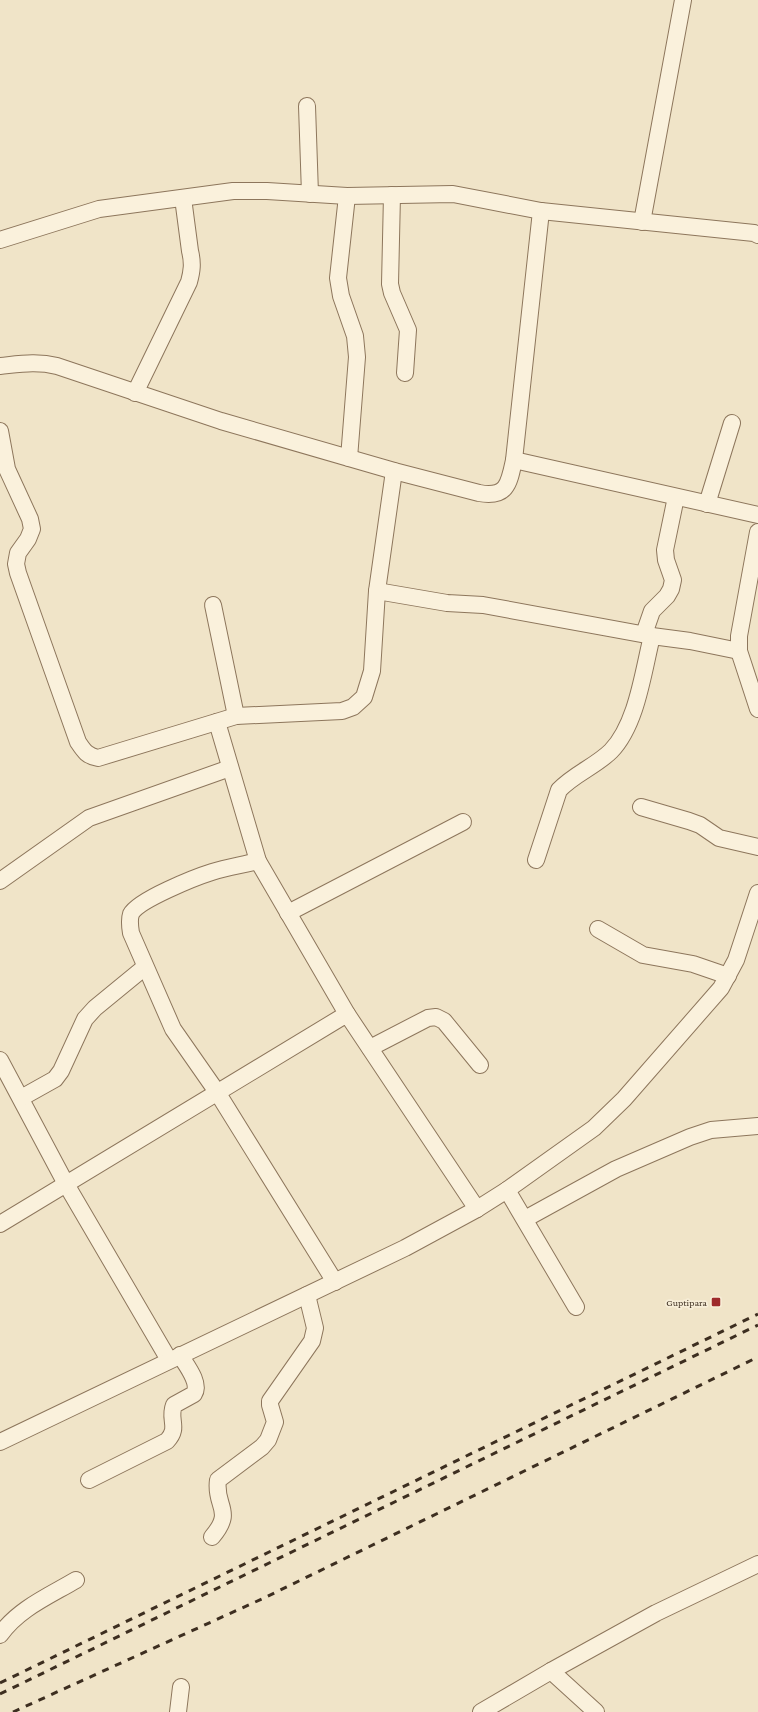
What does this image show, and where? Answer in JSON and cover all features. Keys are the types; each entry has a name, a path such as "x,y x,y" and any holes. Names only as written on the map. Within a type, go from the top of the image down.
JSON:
{"street":[{"path":"642,222 683,0"},
{"path":"307,106 310,194"},
{"path":"0,240 99,209 245,191 347,196 453,194 541,211 754,233 758,235"},
{"path":"392,194 390,284 408,330 406,372"},
{"path":"347,196 338,278 341,296 355,336 356,357 349,458"},
{"path":"135,393 189,282 192,270 192,260 183,198"},
{"path":"0,366 32,362 44,363 221,421 394,471 490,495 500,493 506,488 511,478 514,460 541,211"},
{"path":"706,504 732,422"},
{"path":"0,431 7,470 30,519 32,529 28,539 18,553 16,564 18,573 78,742 84,752 90,756 98,758 236,716 342,711 353,707 364,697 372,671 377,590 394,471"},
{"path":"514,460 758,515"},
{"path":"536,860 559,790 567,782 610,752 626,731 632,716 652,611 667,596 671,589 673,580 666,560 665,550 676,497"},
{"path":"758,532 739,636 739,652 753,683 758,709"},
{"path":"377,590 447,603 483,605 648,635 690,641 739,652"},
{"path":"214,605 236,716"},
{"path":"217,722 258,862 347,1014 477,1209"},
{"path":"0,881 89,818 230,768"},
{"path":"641,807 700,825 720,838 758,847"},
{"path":"288,913 463,822"},
{"path":"258,862 197,877 145,901 136,908 132,914 130,921 131,933 173,1030 217,1092 335,1282"},
{"path":"0,1442 405,1248 477,1209 507,1190 594,1128 624,1099 711,1000 728,976 736,960 758,893"},
{"path":"598,929 643,955 693,964 728,976"},
{"path":"21,1098 55,1079 62,1071 86,1019 95,1008 145,967"},
{"path":"0,1224 347,1014"},
{"path":"370,1048 428,1018 436,1017 444,1021 480,1066"},
{"path":"1,1063 66,1184 175,1358 195,1382 197,1388 194,1394 174,1405 172,1413 175,1427 172,1435 166,1441 89,1480"},
{"path":"525,1219 621,1167 690,1137 711,1130 758,1126"},
{"path":"507,1190 576,1307"},
{"path":"212,1536 221,1526 224,1517 217,1486 218,1480 262,1447 268,1440 276,1422 270,1401 312,1341 315,1328 308,1295"},
{"path":"481,1712 551,1671 675,1603 758,1564"},
{"path":"0,1636 8,1624 21,1612 76,1580"},
{"path":"551,1671 596,1712"},
{"path":"178,1712 181,1687"}],"railway":[{"path":"0,1683 758,1314"},
{"path":"0,1694 758,1325"},
{"path":"13,1712 264,1598 758,1357"}],"place":[{"name":"Guptipara","path":"716,1302"}]}
